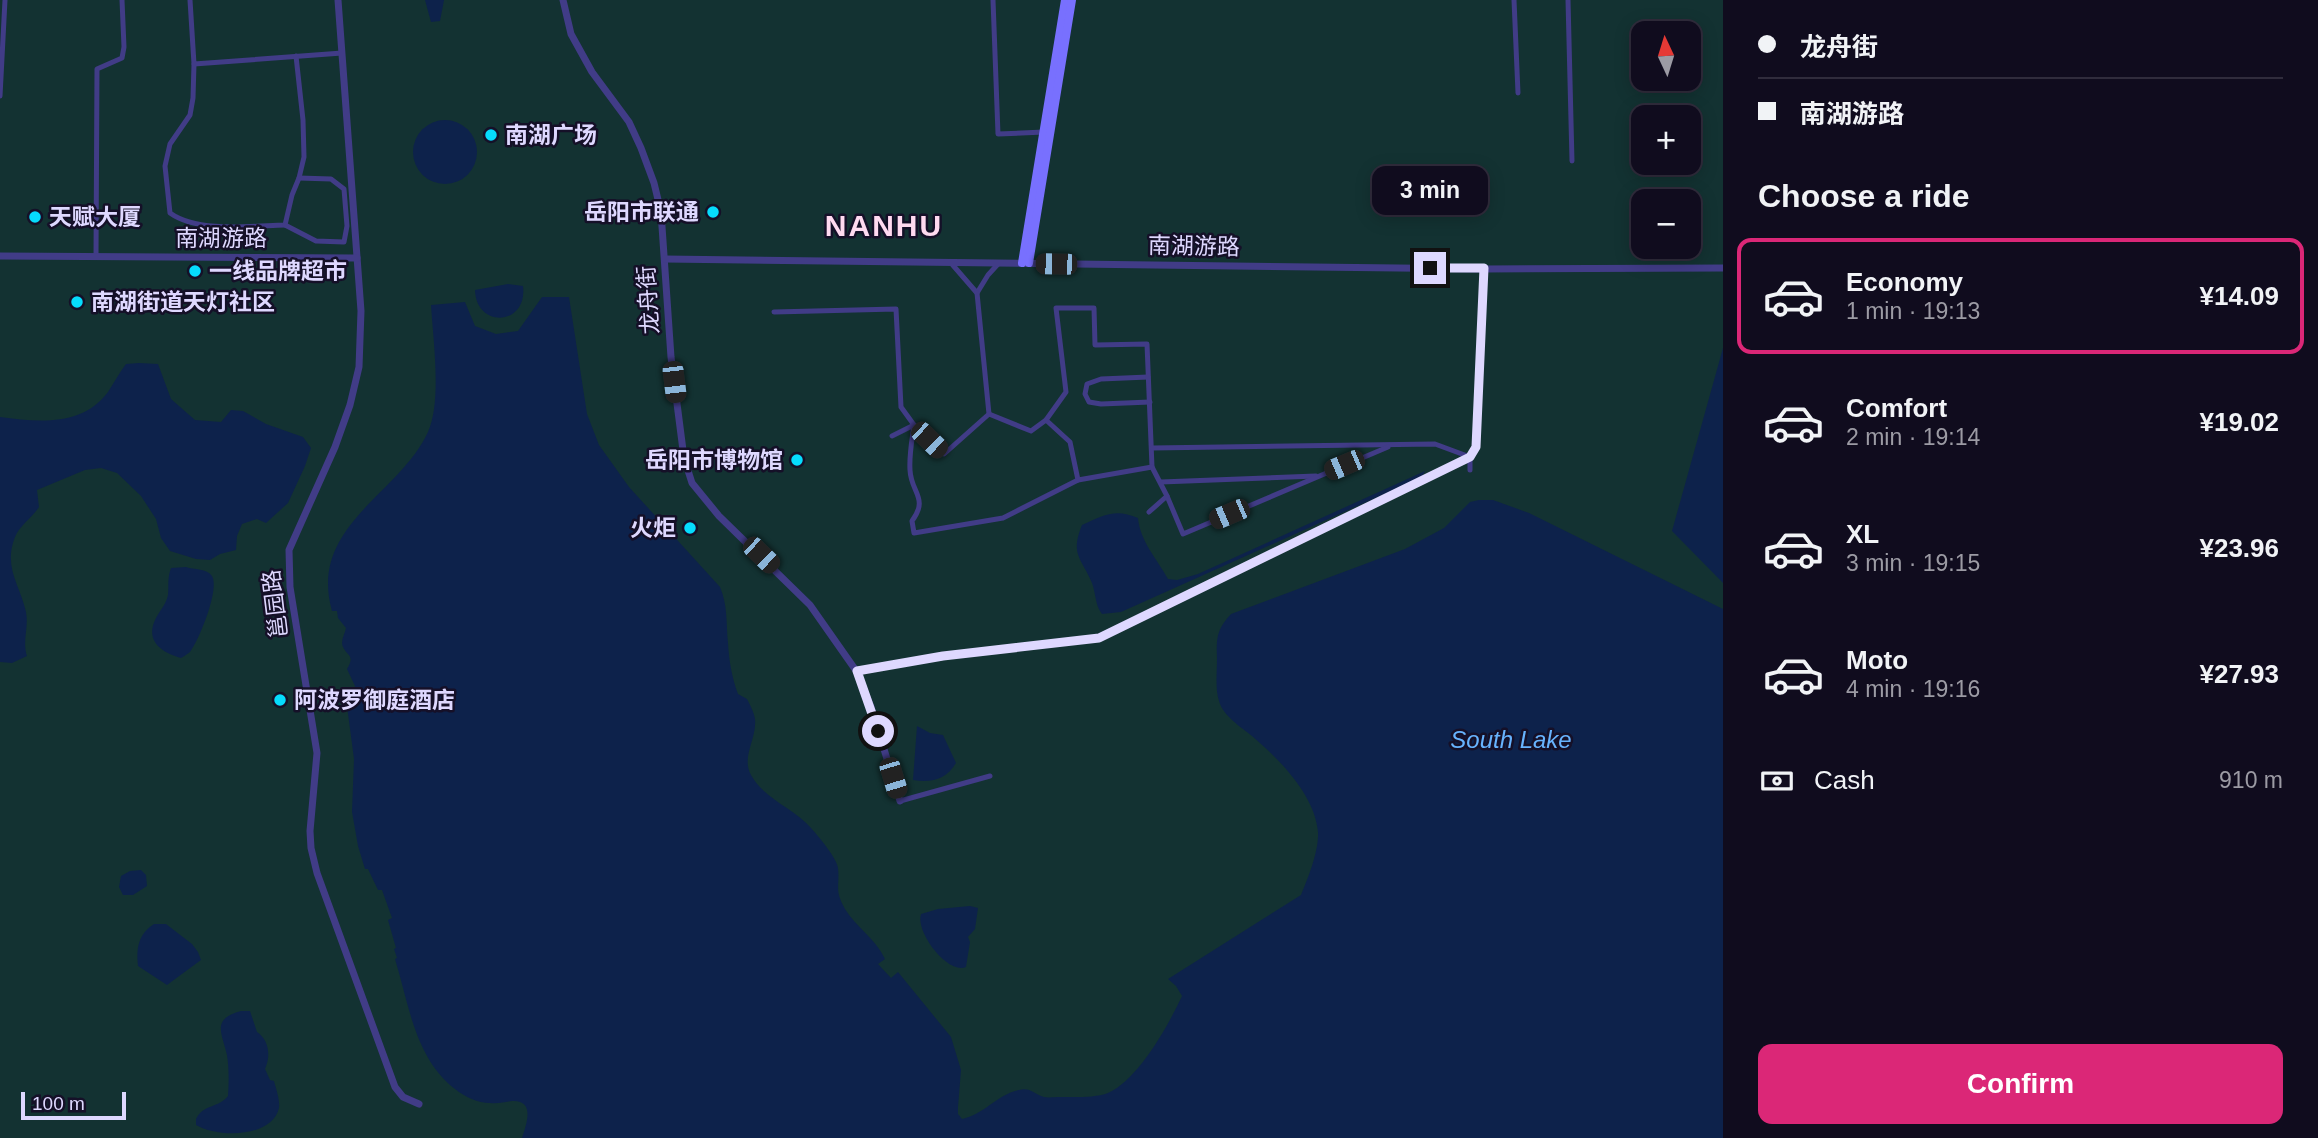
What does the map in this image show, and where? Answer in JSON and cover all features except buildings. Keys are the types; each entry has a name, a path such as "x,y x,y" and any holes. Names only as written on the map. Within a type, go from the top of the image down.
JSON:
{"main road":[{"path":"1026,263 1065,0"},
{"path":"1026,263 1072,0"}],"street":[{"path":"0,96 5,0"},
{"path":"96,257 97,69 122,58 122,0"},
{"path":"190,0 193,98 190,116 170,144 165,166 170,213 182,221 220,226 285,225 316,241 344,242 347,226 344,189 331,179 299,178"},
{"name":"邕园路","path":"338,0 361,311 359,367 350,405 335,447 289,550 290,587 317,753 310,831 317,873 395,1087 403,1097 419,1104"},
{"name":"龙舟街","path":"563,0 570,34 592,72 629,122 654,183 661,212 671,357 684,458 692,483 719,516 810,605 857,671 900,802"},
{"path":"993,0 998,134 1044,132"},
{"path":"1514,0 1518,93"},
{"path":"1568,0 1572,161"},
{"path":"194,64 341,53"},
{"path":"285,225 304,158 296,56"},
{"name":"南湖游路","path":"0,256 357,258"},
{"name":"南湖游路","path":"665,259 1723,268"},
{"path":"951,262 977,293 989,414"},
{"path":"977,293 999,263"},
{"path":"1470,470 1470,457 1476,447 1484,268"},
{"path":"989,414 1031,431 1046,419 1066,391 1056,308 1094,308 1095,345 1147,344 1152,467 1183,534 1392,445"},
{"path":"774,312 896,309 901,407 914,425 944,454 989,414"},
{"path":"1148,377 1101,379 1087,384 1085,394 1089,402 1101,404 1150,402"},
{"path":"1046,419 1070,442 1078,480"},
{"path":"892,436 914,425"},
{"path":"914,425 910,473 920,498 919,511 912,521 914,533 1003,518 1078,480 1152,467"},
{"path":"1152,448 1435,444 1470,457"},
{"path":"857,671 931,658 1099,638 1470,457"},
{"path":"1161,482 1320,475"},
{"path":"1149,512 1167,496"},
{"path":"900,802 990,776"}],"green space":[{"path":"0,0 1723,0 1723,1138 0,1138"}],"water":[{"path":"425,0 444,0 440,21 431,22"},
{"path":"445,120 468,129 477,152 468,175 445,184 422,175 413,152 422,129"},
{"path":"508,284 523,286 518,309 501,318 484,311 478,303 475,290"},
{"name":"South Lake","path":"542,297 569,297 587,414 599,445 629,487 720,587 726,608 729,656 734,682 738,694 747,699 755,719 748,755 751,775 764,791 804,821 827,847 838,868 838,892 842,903 881,952 885,959 878,964 891,978 898,972 951,1037 961,1070 958,1114 962,1119 970,1117 1011,1092 1023,1089 1046,1097 1084,1097 1103,1095 1119,1086 1151,1051 1182,996 1168,979 1301,895 1318,839 1310,805 1303,791 1284,767 1228,716 1218,696 1217,639 1220,629 1231,614 1405,549 1444,528 1470,502 1479,500 1493,500 1529,513 1723,609 1723,1138 522,1138 528,1114 524,1105 512,1101 481,1102 459,1092 431,1062 415,1030 395,959 396,948 388,920 392,918 382,890 378,890 368,869 365,869 358,846 352,812 354,759 347,706 353,705 355,686 347,669 351,659 342,645 346,628 338,618 337,611 332,611 328,581 333,556 344,534 415,454 428,432 436,387 431,305 465,302 475,326 496,334 518,331"},
{"path":"1723,348 1723,583 1672,531"},
{"path":"126,364 158,364 171,399 195,420 221,422 231,410 243,411 266,424 303,437 311,448 288,503 266,523 257,519 242,524 237,536 236,550 210,560 170,551 161,538 156,519 141,496 117,473 101,468 85,470 37,490 39,507 17,533 11,558 26,612 27,656 12,663 0,662 0,417 44,421 72,417 97,403 108,392"},
{"path":"1425,471 1422,477 1121,612 1102,614 1092,583 1078,556 1077,543 1082,525 1110,514 1123,513 1138,518 1145,542 1168,579 1177,580 1198,574"},
{"path":"186,567 207,572 214,583 211,603 198,637 190,652 181,658 162,650 152,635 155,620 167,599 171,568"},
{"path":"917,726 930,733 943,735 956,763 943,777 926,781 913,780"},
{"path":"141,870 146,875 147,886 133,895 123,895 119,887 121,876 130,871"},
{"path":"970,906 978,908 975,929 968,937 970,942 966,967 959,968 951,965 934,950 923,931 921,914 938,909"},
{"path":"154,924 166,924 192,944 201,960 167,985 138,966 139,942 144,932"},
{"path":"241,1011 250,1011 257,1032 266,1044 268,1054 265,1069 270,1080 274,1081 279,1108 274,1118 255,1130 243,1133 217,1132 196,1125 196,1119 207,1108 220,1103 228,1096 227,1055 221,1028 225,1018"}],"place":[{"name":"南湖广场","path":"491,135"},
{"name":"岳阳市联通","path":"713,212"},
{"name":"天赋大厦","path":"35,217"},
{"name":"一线品牌超市","path":"195,271"},
{"name":"南湖街道天灯社区","path":"77,302"},
{"name":"岳阳市博物馆","path":"797,460"},
{"name":"火炬","path":"690,528"},
{"name":"阿波罗御庭酒店","path":"280,700"}],"district":[{"name":"NANHU","path":"884,226"}],"route":[{"path":"878,731 857,671 943,656 1099,638 1470,457 1476,447 1484,268 1430,268"}]}
